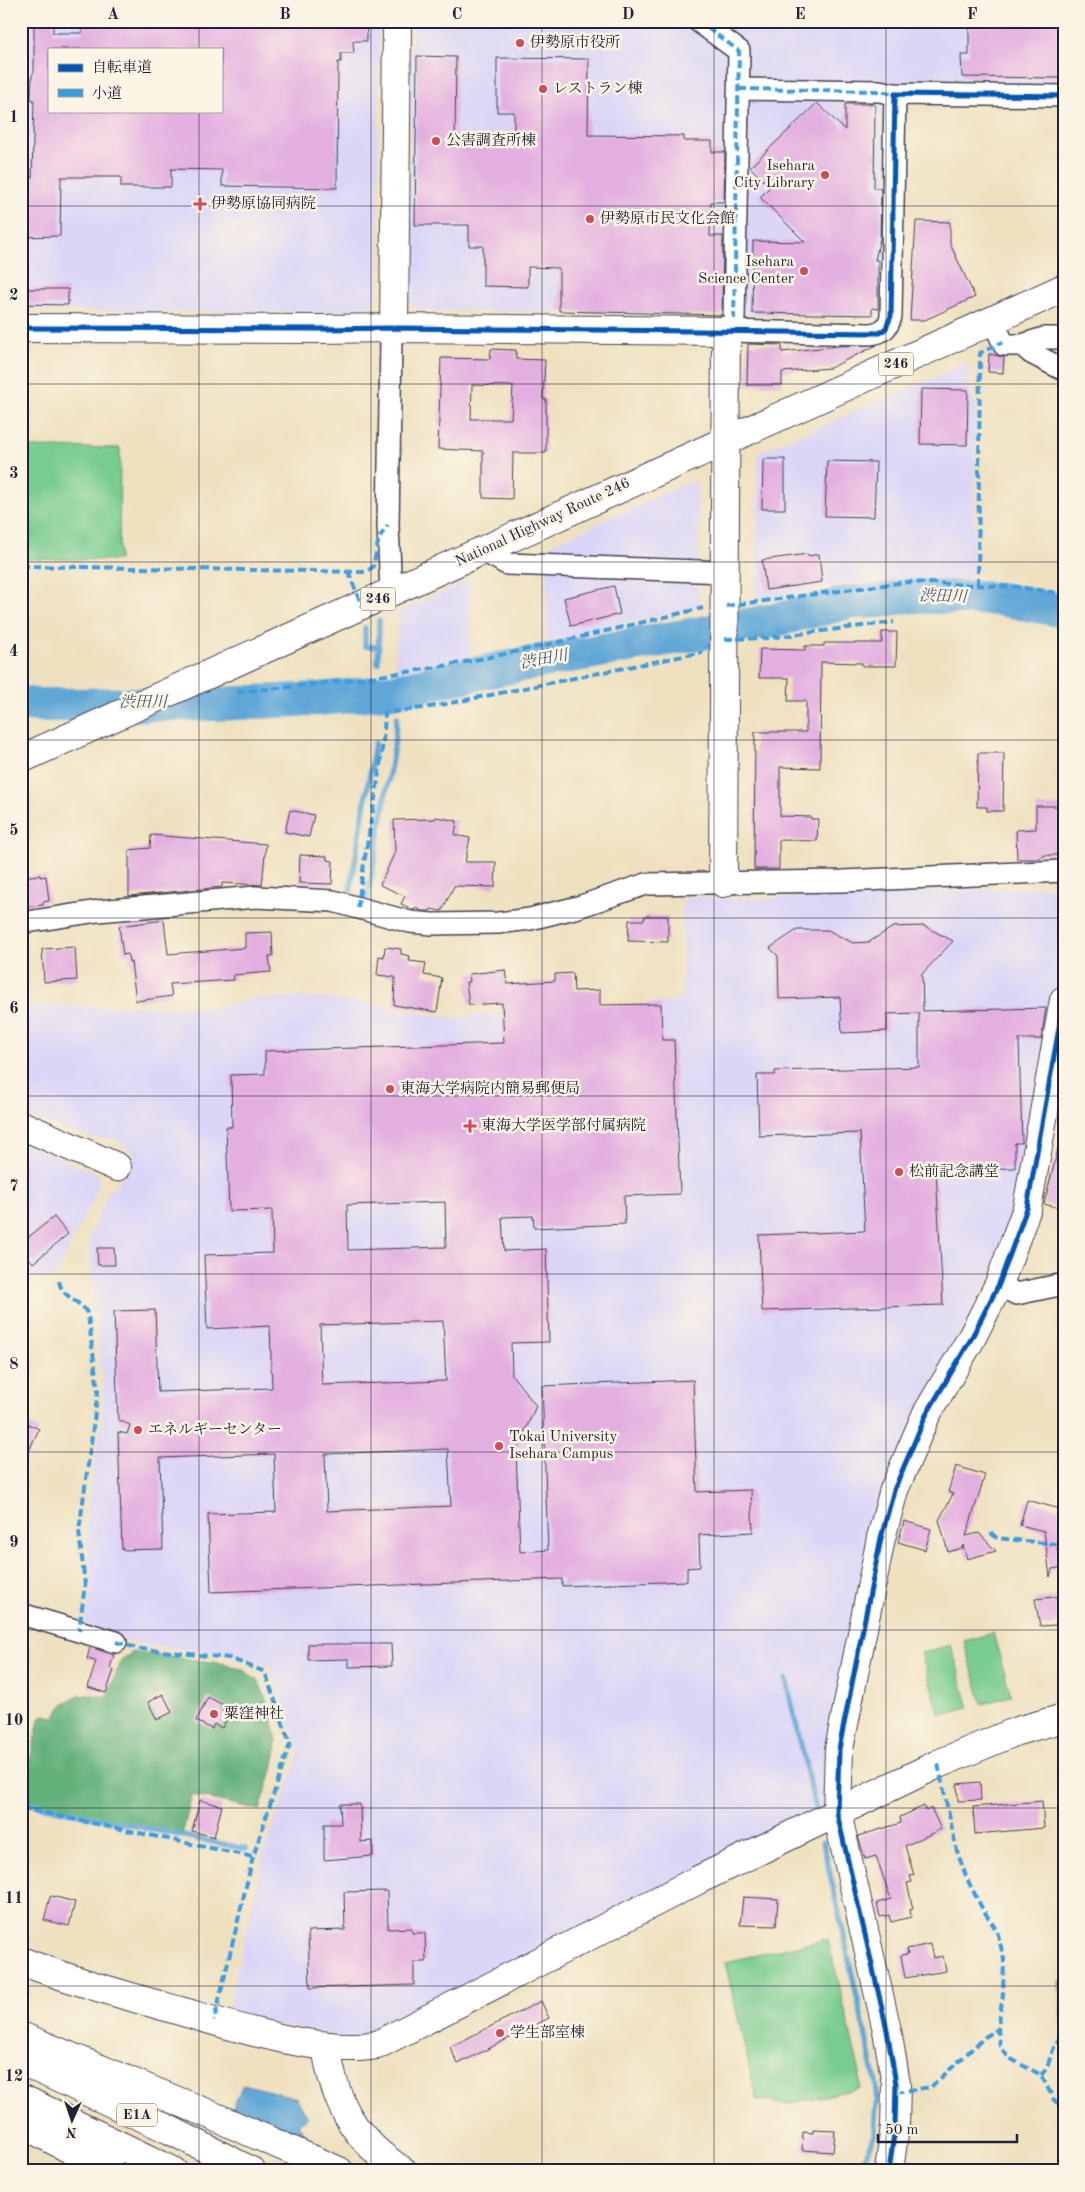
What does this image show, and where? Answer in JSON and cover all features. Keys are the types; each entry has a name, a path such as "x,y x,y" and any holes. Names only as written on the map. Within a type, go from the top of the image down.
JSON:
{"main road":[{"path":"394,328 397,21"},
{"name":"National Highway Route 246","path":"21,759 1064,288"},
{"path":"21,328 320,330 730,325 727,439 723,883"},
{"path":"890,2171 896,2084 887,2030 837,1813 839,1749 886,1514 922,1423 971,1339 999,1284 1016,1243 1030,1195 1064,1000"},
{"path":"21,1125 117,1167"},
{"path":"21,1961 87,1984 214,2021 326,2046 359,2048 377,2046 698,1880 971,1748 1017,1731 1064,1718"},
{"path":"21,2036 204,2112 339,2171"},
{"path":"326,2046 330,2074 336,2095 352,2123 372,2148 403,2171"},
{"name":"E1A","path":"21,2061 170,2130 251,2171"},
{"name":"E1A","path":"21,2098 173,2171"},
{"path":"21,2124 111,2171"}],"street":[{"path":"698,21 739,51 730,325 871,334 886,328 891,316 895,94"},
{"path":"739,89 879,91 895,94 1064,96"},
{"path":"993,320 1004,345 1022,345 1044,338 1064,338"},
{"path":"391,593 388,525 390,339 394,328"},
{"path":"1022,345 1031,353 1064,370"},
{"path":"484,551 507,564 726,572"},
{"path":"21,923 98,911 256,897 333,901 410,922 432,924 498,923 530,919 578,907 646,884 838,881 1064,871"},
{"path":"999,1284 1016,1294 1064,1284"},
{"path":"21,1614 116,1642"}],"shaded area":[{"name":"伊勢原協同病院","path":"21,21 379,21 378,297 361,312 21,310"},
{"path":"412,21 1064,21 1064,88 889,86 885,307 874,317 419,310 409,302"},
{"path":"968,363 970,394 976,405 973,580 901,580 829,586 756,600 758,453"},
{"path":"693,481 698,484 699,606 546,642 547,546"},
{"path":"470,580 470,657 395,672 399,612"},
{"name":"Tokai University Isehara Campus","path":"1043,887 1056,889 1062,895 1064,932 1049,1040 1026,1167 1001,1254 935,1381 827,1800 821,1813 384,2031 356,2040 227,2014 263,1855 298,1757 297,1745 270,1666 233,1654 145,1645 84,1626 92,1581 87,1541 87,1506 102,1423 104,1393 88,1239 109,1192 120,1180 133,1152 117,1139 92,1138 21,1115 21,1005 217,1008 257,999 307,997 391,1006 392,1010 454,1018 510,1012 676,1002 676,997 682,997 683,901 687,897 756,899"},
{"path":"21,1141 98,1175 99,1182 94,1197 58,1270 51,1277 30,1280 21,1271"}],"green space":[{"path":"21,447 120,448 119,560 21,559"},
{"path":"993,1633 1011,1696 982,1704 964,1641"},
{"path":"951,1645 969,1708 940,1716 921,1653"},
{"path":"133,1652 227,1664 243,1670 259,1682 270,1709 277,1740 276,1756 260,1810 192,1795 182,1835 21,1800 39,1720 43,1715 54,1717 64,1704 79,1696 96,1695 107,1697 121,1660"},
{"path":"828,1939 860,2073 860,2088 789,2104 757,2100 725,1962"},
{"path":"1064,1980 1064,2030 1063,2030 1059,1981"}],"water":[{"path":"243,2084 297,2098 307,2118 298,2124 310,2144 232,2110"}],"building":[{"path":"34,21 53,21 53,33 82,33 82,22 95,21 366,21 367,41 353,41 354,53 341,53 341,62 338,62 337,188 222,186 222,170 171,169 171,187 121,187 121,177 61,177 60,236 21,237 21,178 32,178 34,100 31,99 32,75 34,72"},
{"path":"969,21 1064,21 1062,78 962,77 961,55 969,55"},
{"name":"伊勢原市民文化会館","path":"417,56 456,57 455,142 514,143 514,112 497,112 497,58 589,59 588,135 684,136 684,141 712,141 712,152 725,152 724,202 711,202 710,236 723,236 722,315 559,311 559,268 528,267 528,287 483,286 483,246 469,246 469,225 415,225"},
{"path":"817,103 845,130 845,104 875,104 874,188 880,188 881,192 880,239 875,260 878,260 878,309 872,308 872,315 752,313 753,241 805,242 760,197 770,187 750,167"},
{"path":"916,221 950,222 950,244 975,297 925,320 910,320"},
{"path":"21,289 68,289 68,305 21,304"},
{"path":"748,344 782,345 782,352 839,346 877,345 830,368 782,372 782,385 747,385"},
{"path":"491,349 516,350 516,359 545,360 543,399 546,399 546,453 513,453 512,499 483,498 483,451 438,449 441,358 490,359","holes":["472,385 513,386 511,419 471,419"]},
{"path":"989,354 1004,357 1003,373 988,372"},
{"path":"921,389 968,390 967,445 920,444"},
{"path":"763,459 785,459 785,509 762,509"},
{"path":"827,461 876,462 874,517 825,516"},
{"path":"808,554 808,556 819,554 822,582 766,590 762,560"},
{"path":"614,586 620,614 571,626 564,598"},
{"path":"882,632 897,632 896,666 862,666 862,663 821,662 820,768 780,767 780,816 818,819 817,841 779,840 779,869 754,869 755,732 806,732 806,701 788,701 789,678 759,678 760,649 805,650 805,646 824,646 824,643 882,643"},
{"path":"978,753 1004,753 1003,811 987,811 987,807 977,807"},
{"path":"1036,806 1060,806 1061,855 1045,855 1038,859 1017,859 1016,830 1036,829"},
{"path":"290,810 314,815 309,837 285,832"},
{"path":"436,817 457,821 455,835 470,838 465,862 496,862 495,887 454,886 442,911 431,909 430,911 422,911 416,908 414,910 401,904 405,896 380,885 395,852 394,820 435,819"},
{"path":"151,835 266,844 262,885 222,883 222,887 129,896 129,850 150,848"},
{"path":"300,855 327,856 327,860 333,861 332,884 299,883"},
{"path":"40,875 40,877 46,876 49,901 43,902 43,905 21,907 21,877"},
{"path":"645,916 668,916 668,942 628,941 629,920 644,920"},
{"path":"164,920 168,954 245,948 245,933 272,932 273,956 269,956 271,972 233,975 234,980 170,984 172,996 136,1001 131,962 129,962 128,954 123,955 119,926"},
{"path":"924,926 953,941 922,974 923,1011 1046,1008 1041,1039 1019,1039 1022,1143 1015,1143 1015,1168 936,1170 943,1305 762,1311 759,1235 865,1231 860,1133 759,1136 757,1075 775,1075 775,1071 919,1067 919,1013 887,1014 887,1031 842,1033 840,997 779,999 778,956 770,948 797,930 828,930 853,943 869,942 893,927"},
{"path":"75,947 77,980 44,982 42,949"},
{"path":"385,947 401,949 401,954 410,956 409,961 426,963 424,975 442,978 437,1012 394,1005 395,977 377,975 379,956 384,957"},
{"path":"505,970 507,984 555,981 555,974 573,973 574,991 600,990 600,1005 661,1004 662,1040 674,1040 680,1194 624,1196 625,1224 534,1228 533,1216 502,1217 504,1251 546,1249 549,1342 511,1343 512,1375 536,1406 516,1451 520,1552 548,1550 542,1386 693,1380 697,1492 751,1490 753,1532 699,1535 700,1567 687,1568 687,1581 562,1586 562,1579 211,1592 208,1514 276,1512 274,1454 160,1458 163,1549 122,1550 118,1432 127,1434 130,1425 118,1420 114,1311 155,1310 158,1392 272,1388 270,1326 207,1329 204,1255 273,1253 272,1210 229,1211 226,1127 232,1127 231,1075 265,1074 265,1051 504,1043 502,1003 469,1005 466,982 470,982 469,974","holes":["445,1202 446,1247 348,1250 347,1205","443,1321 446,1381 322,1385 320,1325","448,1449 451,1506 327,1511 325,1454"]},
{"path":"1059,1145 1064,1146 1064,1209 1044,1204"},
{"path":"54,1217 68,1234 33,1263 21,1249 21,1243"},
{"path":"97,1248 114,1248 115,1265 98,1265"},
{"path":"21,1421 39,1429 21,1468"},
{"path":"956,1466 985,1475 966,1536 979,1533 996,1551 967,1559 963,1545 962,1548 948,1552 939,1520 953,1494 948,1492"},
{"path":"1027,1500 1064,1510 1064,1527 1057,1551 1064,1550 1064,1567 1052,1569 1050,1577 1044,1531 1020,1525"},
{"path":"904,1521 931,1529 925,1550 898,1542"},
{"path":"1064,1596 1064,1621 1056,1622 1056,1625 1040,1626 1035,1599"},
{"path":"308,1644 391,1644 392,1666 349,1667 349,1659 308,1660"},
{"path":"90,1647 114,1655 110,1668 114,1670 106,1693 88,1687 96,1661 87,1659"},
{"path":"163,1694 172,1712 157,1720 148,1702"},
{"name":"粟窪神社","path":"208,1697 225,1706 222,1711 229,1714 222,1728 214,1724 212,1729 196,1721"},
{"path":"980,1782 981,1800 958,1801 957,1784"},
{"path":"200,1800 222,1806 214,1837 192,1831"},
{"path":"1042,1801 1044,1828 975,1834 973,1807"},
{"path":"340,1804 360,1804 361,1842 373,1841 373,1856 324,1860 324,1824 341,1824"},
{"path":"924,1806 926,1811 931,1808 941,1829 905,1846 914,1875 910,1876 912,1882 907,1883 913,1909 910,1910 911,1917 891,1922 889,1915 880,1917 877,1903 891,1899 876,1856 865,1859 858,1836 901,1823 900,1817"},
{"path":"387,1891 388,1929 412,1928 412,1933 425,1933 426,1962 414,1962 414,1985 310,1988 308,1931 345,1930 344,1892"},
{"path":"50,1897 75,1902 69,1926 44,1920"},
{"path":"743,1897 778,1899 776,1926 740,1925"},
{"path":"930,1944 933,1958 943,1956 946,1971 905,1978 901,1955 908,1954 907,1949"},
{"name":"学生部室棟","path":"541,2001 549,2018 458,2064 450,2047"},
{"path":"813,2130 835,2131 833,2152 802,2150 803,2132 813,2133"}],"waterway":[{"name":"渋田川","path":"21,703 36,705 216,704 319,699 393,691 503,668 775,620 851,602 880,601 908,596 1000,599 1064,611"},
{"path":"378,663 379,621"},
{"path":"365,628 365,646 379,647"},
{"path":"393,691 397,703"},
{"path":"368,897 394,746 397,717"},
{"path":"349,898 375,743"},
{"path":"786,1679 816,1811"},
{"path":"21,1802 246,1849"},
{"path":"823,1842 877,2087 874,2135 859,2171"}],"marked path":[{"path":"698,21 739,51 734,319"},
{"path":"739,89 879,91 895,94"},
{"path":"978,585 980,353 1003,342"},
{"path":"21,566 365,572 373,567 379,538 388,525"},
{"path":"348,571 362,606"},
{"path":"726,606 906,582 1017,587 1064,594"},
{"path":"237,692 354,680 470,661 703,608"},
{"path":"725,639 767,638 894,622"},
{"path":"358,908 377,786 385,713 436,706 703,652"},
{"path":"59,1281 64,1292 81,1306 88,1315 98,1391 79,1531 85,1585 79,1631"},
{"path":"991,1533 997,1538 1064,1545"},
{"path":"116,1642 141,1649 229,1658 265,1672 290,1744 253,1857 214,2021"},
{"path":"938,1764 957,1851 967,1879 997,1931 1004,1959 1003,1994 998,2029 1000,2046 1009,2058 1041,2075 1054,2100 1064,2109"},
{"path":"21,1808 253,1857"},
{"path":"896,2092 931,2087 985,2037 998,2029"},
{"path":"1041,2075 1045,2071 1059,2038 1064,2033"}],"cycle path":[{"path":"21,328 394,328 880,333 886,328 891,316 895,94 1064,96"},
{"path":"889,2171 895,2126 896,2084 887,2030 837,1813 839,1749 881,1538 894,1490 926,1415 971,1339 999,1284 1027,1208 1064,1000"}],"place":[{"name":"伊勢原市役所","path":"520,43"},
{"name":"レストラン棟","path":"543,89"},
{"name":"公害調査所棟","path":"436,141"},
{"name":"Isehara City Library","path":"825,175"},
{"name":"伊勢原協同病院","path":"200,204"},
{"name":"伊勢原市民文化会館","path":"590,219"},
{"name":"Isehara Science Center","path":"804,271"},
{"name":"東海大学病院内簡易郵便局","path":"390,1089"},
{"name":"東海大学医学部付属病院","path":"470,1126"},
{"name":"松前記念講堂","path":"899,1172"},
{"name":"エネルギーセンター","path":"138,1430"},
{"name":"Tokai University Isehara Campus","path":"499,1446"},
{"name":"粟窪神社","path":"214,1714"},
{"name":"学生部室棟","path":"500,2033"}]}
